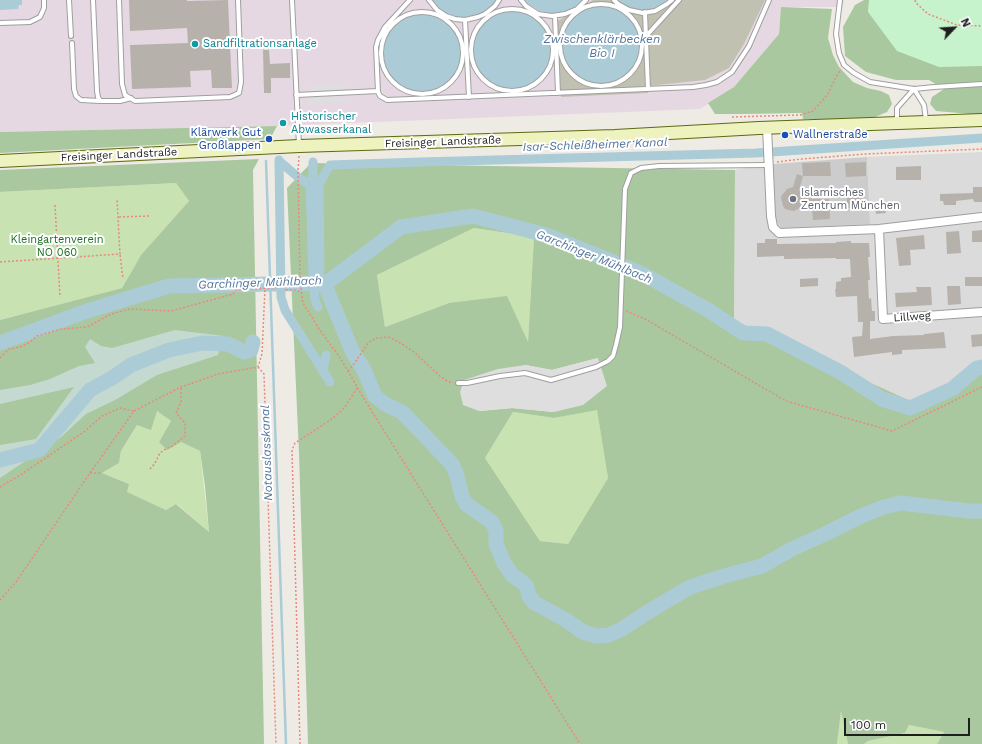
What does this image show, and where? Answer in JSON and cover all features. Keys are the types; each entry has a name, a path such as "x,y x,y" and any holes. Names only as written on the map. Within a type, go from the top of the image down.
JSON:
{"main road":[{"name":"Freisinger Landstraße","path":"0,161 299,151 767,128 982,120"}],"street":[{"path":"767,128 771,216 773,227 779,233 879,229 982,217"},
{"name":"Lillweg","path":"879,229 883,319 982,312"}],"lane":[{"path":"0,23 30,22 40,17 44,8 44,0"},
{"path":"70,0 71,36"},
{"path":"93,0 97,91 100,101"},
{"path":"119,0 122,84 126,95 135,101 230,97 239,93 241,82 238,0"},
{"path":"292,0 299,151"},
{"path":"410,0 386,28 378,40 376,47 378,91 380,96 387,100 422,96 469,97 513,93 558,93 605,88 648,89 706,85 717,82 732,72 749,46 769,0"},
{"path":"429,0 458,33 463,47 471,57 476,70 485,81 497,88 513,93 536,83 545,74 561,42 563,30 586,0"},
{"path":"499,0 495,6 488,14 475,30 458,74 448,85 437,92 422,96 411,93 399,87 390,78 383,67 381,54 386,28 409,14 423,12 465,20 478,17 488,14 496,12 509,8 555,16 599,4 608,4 629,10 645,12 656,11 672,0"},
{"path":"521,0 544,24 567,68 576,78 587,84 605,88 625,79 634,70 640,58 648,34 680,0"},
{"path":"614,0 632,17 645,42"},
{"path":"840,0 836,34 839,53 844,65 854,73 870,82 914,89 982,84"},
{"path":"645,12 648,89"},
{"path":"555,16 558,93"},
{"path":"465,20 469,97"},
{"path":"72,43 74,89 76,96 81,100 100,101 120,101 131,98"},
{"path":"914,89 924,105 926,122"},
{"path":"897,123 897,108 914,89"},
{"path":"296,95 378,91"},
{"path":"458,383 467,383 500,376 525,373 551,380 596,367 608,361 613,356 620,327 625,189 631,173 642,168 659,166 769,162"}],"path":[{"path":"915,0 916,3 928,14 957,25 982,26"},
{"path":"732,117 800,115 813,111 828,94 836,77 844,65"},
{"path":"769,162 857,154 982,149"},
{"path":"299,151 300,278 303,303 348,371 357,388 580,744"},
{"path":"117,200 123,279"},
{"path":"55,205 60,297"},
{"path":"119,217 150,216"},
{"path":"0,262 120,254"},
{"path":"265,282 294,282 300,278"},
{"path":"0,358 9,349 20,347 30,342 37,336 61,329 87,327 110,314 130,309 170,311 233,294 236,290 284,287 286,290 301,292"},
{"path":"258,367 262,354 265,288"},
{"path":"620,309 646,319 786,401 892,431 982,387"},
{"path":"348,371 369,342 377,338 388,337 415,353 441,377 449,382 458,383"},
{"path":"0,600 16,582 134,411 181,386 218,374 258,367"},
{"path":"258,367 264,374 276,744"},
{"path":"150,469 155,464 160,453 171,447 185,436 185,423 176,413 181,402 181,386"},
{"path":"300,744 292,450 295,443 332,419 345,407 357,388"},
{"path":"0,487 22,474 85,431 102,416 120,408 134,411"},
{"path":"90,473 102,473"}],"shaded area":[{"path":"0,0 844,0 843,7 781,7 779,34 734,87 700,109 277,126 0,132"},
{"path":"593,0 765,0 744,44 729,68 705,80 648,86 648,93 561,97 556,22"},
{"path":"347,83 347,88 307,90 307,85"},
{"path":"347,97 347,102 307,104 307,98"},
{"path":"982,152 982,372 917,404 734,320 735,170 773,164 774,216 870,224 867,157"},
{"path":"867,157 870,224 782,228 777,222 774,216 773,164"},
{"path":"175,330 224,336 218,355 157,375 115,400 86,414 61,437 0,478 0,445 36,439 74,387 0,404 0,390 30,385 50,379 79,366 95,363 85,347 90,339 101,346 112,348"},
{"path":"598,358 607,386 583,405 554,412 512,408 479,411 463,405 460,392 464,380 498,369 525,365 552,370"}],"green space":[{"path":"864,0 902,0 982,31 982,115 936,111 930,104 932,97 944,89 929,80 896,80 866,72 845,56 843,27 855,5"},
{"path":"869,0 982,0 982,66 939,67 897,51 868,12"},
{"path":"781,7 832,9 828,38 833,55 839,67 853,82 889,95 892,104 887,112 875,117 845,119 803,119 802,113 715,114 708,103 734,87 779,34"},
{"path":"277,126 270,139 0,153 0,132"},
{"path":"259,159 253,170 264,744 0,744 0,320 122,288 141,255 189,201 176,183 0,192 0,170","holes":["157,411 171,421 159,442 167,450 181,442 200,451 209,532 176,504 166,510 127,492 129,484 102,473 119,463 121,451 137,425 151,430"]},
{"path":"311,163 735,170 734,320 917,404 982,372 982,744 937,744 944,732 909,725 905,733 868,741 864,744 848,744 841,711 837,744 308,744 299,453 287,188","holes":["474,228 534,237 528,342 507,296 449,303 385,327 377,275","598,358 554,412 512,408 479,411 525,365 552,370","597,410 608,478 568,544 540,541 485,458 513,412 554,418"]},
{"name":"Kleingartenverein NO 060","path":"176,183 189,201 141,255 122,288 0,320 0,192"},
{"path":"474,228 534,237 528,343 449,303 385,327 377,275"},
{"path":"597,409 608,478 568,544 540,541 485,458 513,412 554,418"},
{"path":"157,411 171,421 159,442 181,442 200,451 209,532 177,504 166,510 126,492 129,484 102,473 119,463 121,451 137,425"},
{"path":"841,709 848,744 837,744"},
{"path":"909,725 944,732 937,744 864,744 868,741 905,733"}],"water":[{"path":"0,0 22,0 22,5 19,5 18,9 0,10"},
{"path":"431,0 496,0 495,3 486,11 475,16 462,18 450,16 439,10"},
{"name":"Zwischenklärbecken Bio I","path":"525,0 583,0 576,7 565,12 553,14 540,11"},
{"name":"Zwischenklärbecken Bio I","path":"618,0 668,0 655,8 642,9 630,7"},
{"name":"Zwischenklärbecken Bio I","path":"601,6 616,9 629,17 637,30 640,45 637,60 629,73 616,81 601,84 586,81 573,73 565,60 562,45 565,30 573,17 586,9"},
{"name":"Zwischenklärbecken Bio I","path":"512,11 527,14 540,22 548,35 551,50 548,65 540,78 527,86 512,89 497,86 484,78 476,65 473,50 476,35 484,22 497,14"},
{"path":"422,14 437,17 450,25 458,38 461,53 458,68 450,81 437,89 422,92 407,89 394,81 386,68 383,53 386,38 394,25 407,17"}],"building":[{"name":"Sandfiltrationsanlage","path":"129,0 228,0 232,88 212,88 211,70 190,71 191,87 132,89 130,45 188,43 187,28 130,31"},
{"path":"263,50 269,50 270,64 290,63 290,78 271,78 271,93 264,93"},
{"path":"830,162 831,176 803,176 802,163"},
{"path":"866,162 866,176 846,177 845,163"},
{"path":"921,166 921,180 896,180 896,167"},
{"path":"797,174 803,176 799,190 803,196 812,199 829,199 830,219 813,220 812,210 804,206 793,211 785,209 781,198 782,195 787,189 793,187"},
{"path":"973,187 982,187 982,202 974,202 973,199 956,201 956,205 944,205 943,201 940,201 940,194 973,193"},
{"path":"862,196 862,208 847,208 847,197"},
{"path":"875,201 886,201 886,213 876,214"},
{"path":"982,230 982,242 972,242 972,231"},
{"path":"959,231 961,253 947,254 946,232"},
{"path":"924,235 925,249 910,250 911,265 899,266 896,238"},
{"path":"765,239 777,239 777,244 836,243 851,241 851,243 869,243 869,299 871,298 872,311 875,311 875,321 870,321 870,339 944,332 946,348 902,350 902,354 892,355 892,352 854,357 852,337 862,336 863,322 858,322 857,296 836,297 835,289 836,282 841,281 841,278 851,277 850,259 784,259 784,256 757,257 757,243 765,243"},
{"path":"965,277 982,277 982,286 965,286"},
{"path":"818,278 818,286 800,287 800,279"},
{"path":"947,286 960,286 961,304 948,305"},
{"path":"916,287 931,287 932,305 896,307 895,293 917,292"},
{"path":"982,334 982,346 972,347 971,335"}],"waterway":[{"name":"Isar-Schleißheimer Kanal","path":"320,283 319,184 330,165 756,153 982,138"},
{"path":"279,160 281,297 285,310 330,382"},
{"name":"Notauslasskanal","path":"266,161 286,744"},
{"path":"279,161 310,185"},
{"path":"313,162 313,175 310,185 313,274 315,300 318,307"},
{"name":"Garchinger Mühlbach","path":"0,343 87,311 169,286 324,283 329,281 401,227 473,216 546,235 643,274 708,310 743,333 767,334 842,373 882,399 910,408 952,389 977,368 982,367"},
{"path":"324,283 353,353 363,368 375,396 385,404 402,412 453,466 466,504 492,522 496,531 496,544 504,563 512,575 527,587 529,596 535,603 566,620 583,632 597,636 609,635 622,629 693,586 762,566 792,549 861,516 884,507 901,503 968,511 982,511"},
{"name":"Garchinger Mühlbach","path":"281,290 288,284"},
{"path":"307,284 313,292"},
{"path":"0,460 39,450 90,390 112,378 131,365 169,350 203,343 228,344 244,352 251,350 253,342"},
{"path":"323,371 326,355"}],"place":[{"name":"Sandfiltrationsanlage","path":"195,44"},
{"name":"Historischer Abwasserkanal","path":"283,123"},
{"name":"Wallnerstraße","path":"785,135"},
{"name":"Klärwerk Gut Großlappen","path":"269,139"},
{"name":"Islamisches Zentrum München","path":"793,199"}]}
